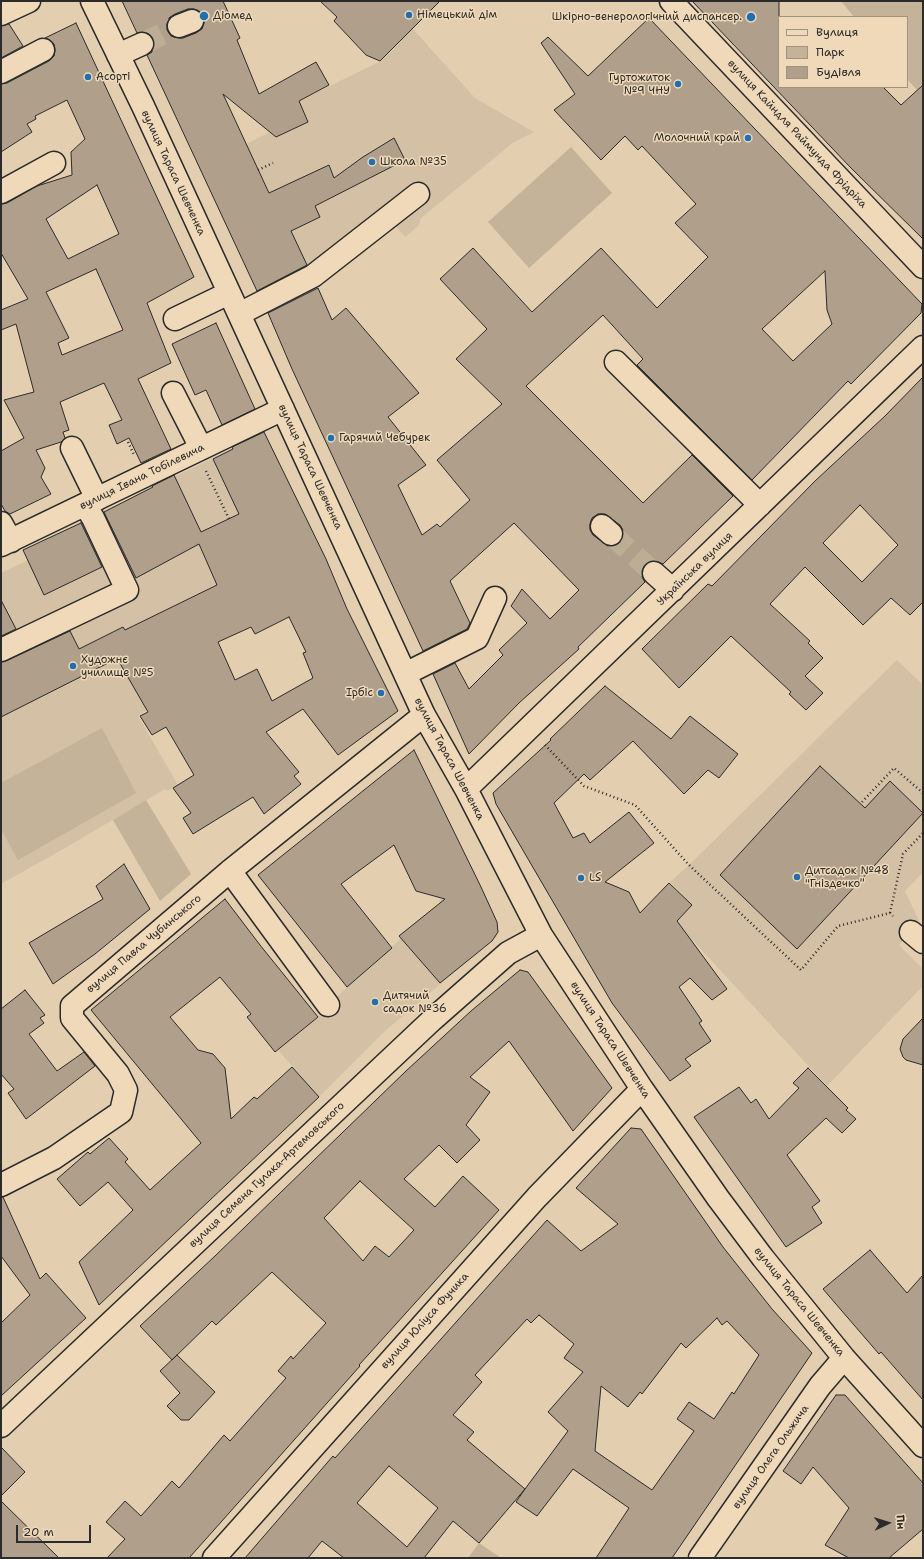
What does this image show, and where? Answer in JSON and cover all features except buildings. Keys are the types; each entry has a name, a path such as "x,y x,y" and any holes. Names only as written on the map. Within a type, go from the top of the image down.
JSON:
{"street":[{"path":"1,14 29,1"},
{"name":"вулиця Тараса Шевченка","path":"92,1 239,314 424,715 466,789 541,935 642,1089 718,1198 763,1258 844,1358 923,1446"},
{"name":"вулиця Кайндля Раймунда Фрідріха","path":"671,1 923,267"},
{"path":"118,55 142,44"},
{"path":"1,72 43,50"},
{"path":"1,192 54,163"},
{"path":"239,314 313,276 418,194"},
{"path":"175,319 229,293"},
{"name":"Українська вулиця","path":"466,789 923,347"},
{"path":"616,362 760,505"},
{"path":"173,393 196,438 199,449"},
{"name":"вулиця Івана Тобілевича","path":"4,536 91,502 283,409"},
{"path":"1,650 127,590 91,502 72,448"},
{"path":"654,573 673,590"},
{"path":"405,674 477,638 495,598"},
{"name":"вулиця Павла Чубинського","path":"1,1185 54,1158 121,1112 126,1090 118,1074 72,1018 72,1006 230,871 424,715"},
{"path":"230,871 328,1005"},
{"name":"вулиця Семена Гулака-Артемовського","path":"1,1425 432,1020 508,953 541,935"},
{"name":"вулиця Юліуса Фучика","path":"214,1558 537,1197 642,1089"},
{"name":"вулиця Олега Ольжича","path":"700,1558 820,1386 844,1358"}],"path":[{"path":"258,170 273,163"},
{"path":"206,471 229,519"},
{"path":"529,729 584,786 635,804 689,865 801,970 838,926 890,913"},
{"path":"862,802 894,768 923,793"},
{"path":"890,913 903,854 923,833"},
{"path":"890,913 917,937"}],"shaded area":[{"name":"Школа №35","path":"412,28 475,98 534,132 514,142 421,218 418,226 405,237 396,226 296,296 268,313 228,228 299,180 269,193 246,144 270,132 276,137 307,122 299,101 381,61 394,49"},
{"name":"Художнє училище №5","path":"265,433 326,559 136,691 147,710 138,716 178,785 167,791 165,789 1,884 1,573 28,560 23,550"},
{"name":"Дитсадок №48 \"Гніздечко\"","path":"897,660 923,685 923,872 905,891 920,923 899,945 923,969 923,986 827,1086 673,919 689,902 670,882"},
{"name":"Дитячий садок №36","path":"477,880 497,922 497,936 385,1031 319,1097 278,1050 318,1017 347,987 380,959 401,938 399,935 440,903 439,900"}],"green space":[{"path":"841,1 923,1 923,84 917,90 908,80 908,16 853,16"},
{"path":"571,147 612,193 529,268 488,222"},
{"path":"102,728 136,793 18,860 1,829 1,783"},
{"path":"146,800 191,874 160,901 113,820"},
{"path":"479,1543 501,1558 468,1558"}],"tunnel":[{"path":"142,44 179,26"},
{"path":"611,534 654,573"}],"place":[{"name":"Німецький дім","path":"409,15"},
{"name":"Діомед","path":"204,16"},
{"name":"Шкірно-венерологічний диспансер.","path":"751,17"},
{"name":"Асорті","path":"88,77"},
{"name":"Гуртожиток №9 ЧНУ","path":"678,84"},
{"name":"Молочний край","path":"748,138"},
{"name":"Школа №35","path":"372,162"},
{"name":"Гарячий Чебурек","path":"331,438"},
{"name":"Художнє училище №5","path":"73,666"},
{"name":"Ірбіс","path":"381,693"},
{"name":"Дитсадок №48 \"Гніздечко\"","path":"797,877"},
{"name":"LS","path":"581,878"},
{"name":"Дитячий садок №36","path":"375,1002"}]}
